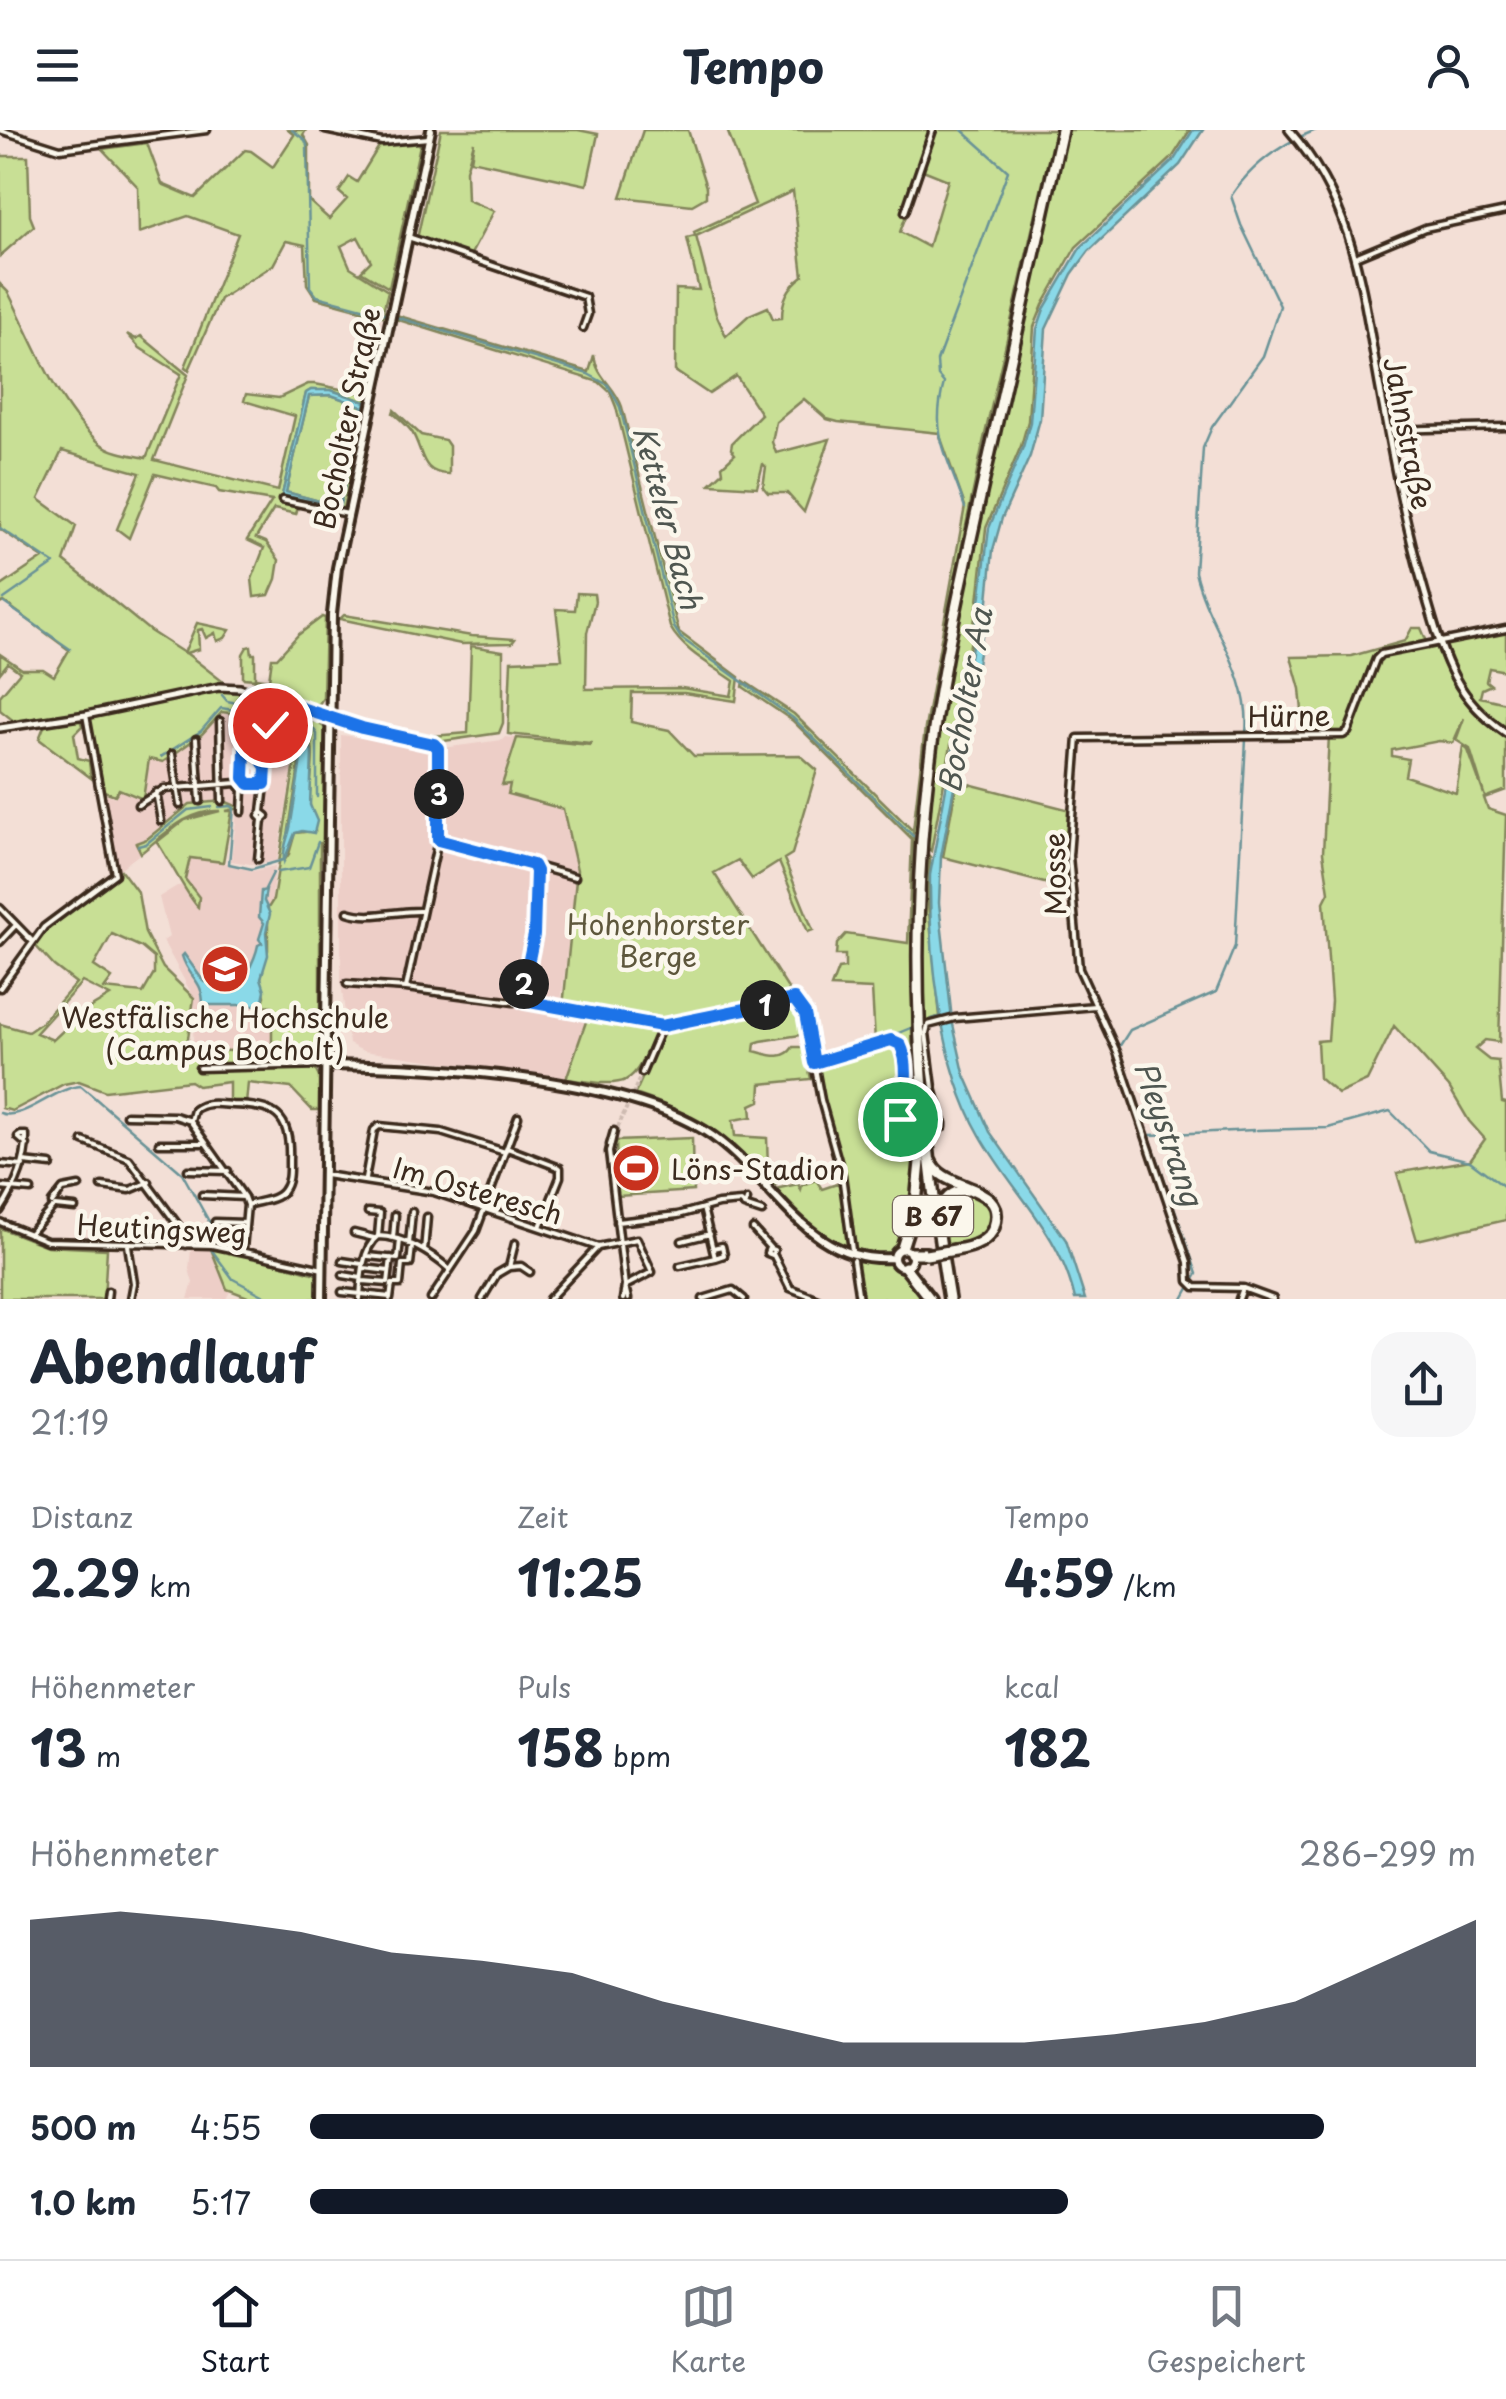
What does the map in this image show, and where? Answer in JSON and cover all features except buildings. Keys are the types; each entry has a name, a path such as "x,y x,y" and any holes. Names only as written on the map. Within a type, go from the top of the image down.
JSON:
{"highway":[{"name":"B 67","path":"948,1299 924,1121 916,937 925,801 958,598 1061,130"},
{"name":"B 67","path":"948,1299 922,1133 916,1046 914,937 922,800 955,598 1061,130"},
{"name":"B 67","path":"908,1257 974,1246 988,1237 995,1223 994,1208 981,1192 947,1181 934,1170 924,1121"},
{"name":"B 67","path":"922,1133 919,1190 908,1257 930,1299"},
{"name":"B 67","path":"940,1247 938,1216 944,1201 956,1192 975,1191 990,1202 990,1231 973,1244 954,1249"}],"main road":[{"name":"Bocholter Straße","path":"322,1299 332,614 348,514 430,134"},
{"path":"325,1065 494,1076 640,1101 678,1116 733,1152 822,1242 862,1257 908,1257"},
{"path":"894,1258 896,1264 908,1257"}],"street":[{"path":"0,130 60,149 208,130"},
{"path":"325,130 382,142 430,134"},
{"path":"905,212 933,130"},
{"name":"Jahnstraße","path":"1290,131 1336,198 1356,257 1408,534 1440,644 1460,690 1506,734"},
{"path":"1356,257 1425,228 1506,212"},
{"path":"408,237 585,296 588,314 583,328"},
{"path":"1388,430 1506,427"},
{"path":"282,500 348,514"},
{"name":"Hürne","path":"1078,738 1343,735 1348,732 1381,654 1506,629"},
{"path":"0,728 86,715 219,687 252,692 330,719 434,744 438,748 438,840 406,988"},
{"path":"249,784 244,778 246,724 252,692"},
{"path":"0,988 44,927 114,874 86,715"},
{"path":"220,721 222,801"},
{"path":"258,859 262,820 266,818 262,812 266,767 272,762 267,758 270,725"},
{"name":"Mosse","path":"1078,738 1070,856 1079,969 1116,1052 1188,1262 1189,1281 1196,1287 1243,1288"},
{"path":"196,739 200,801"},
{"path":"172,754 180,806"},
{"path":"138,805 156,792 199,784 238,783 244,778"},
{"path":"238,783 243,789 242,812"},
{"path":"243,789 249,784 265,784"},
{"path":"156,792 161,821"},
{"path":"438,840 575,877"},
{"path":"521,998 536,912 533,865"},
{"path":"0,908 33,942"},
{"path":"348,912 380,915 398,910 420,911"},
{"path":"0,942 16,925"},
{"path":"347,984 510,1002 521,998"},
{"path":"521,998 529,1004 662,1026 794,999 805,1014 842,1175 852,1250"},
{"path":"814,1063 891,1040 900,1044 905,1053 900,1122 903,1128 943,1127 933,1088 926,1029 940,1020 1096,1006"},
{"path":"642,1073 662,1026"},
{"path":"199,1068 325,1065"},
{"path":"191,1121 194,1110 205,1104 263,1107 284,1121 289,1137 288,1182 275,1198 247,1205"},
{"path":"126,1115 176,1116 191,1121 244,1197 247,1205 243,1249"},
{"path":"431,1299 468,1245 518,1117"},
{"path":"365,1180 374,1130 379,1126 441,1132 560,1168 540,1227"},
{"path":"617,1130 611,1133 610,1144 626,1299"},
{"path":"83,1141 124,1156 150,1182 186,1236 186,1245"},
{"path":"159,1143 206,1143"},
{"path":"0,1210 23,1164 27,1145"},
{"path":"0,1164 51,1165"},
{"path":"188,1170 228,1171"},
{"name":"Im Osteresch","path":"324,1175 414,1188 598,1246 618,1242"},
{"path":"102,1186 130,1190 150,1182"},
{"path":"29,1234 63,1189 79,1186"},
{"path":"0,1187 31,1190"},
{"path":"202,1196 244,1197"},
{"path":"616,1222 742,1204 762,1212"},
{"path":"53,1206 75,1208"},
{"path":"703,1208 715,1258"},
{"path":"360,1296 363,1266 376,1237 380,1213 368,1212"},
{"path":"343,1276 400,1284 402,1264 410,1264 412,1212"},
{"path":"368,1256 398,1258 395,1215"},
{"path":"424,1251 427,1217"},
{"name":"Heutingsweg","path":"0,1222 57,1242 243,1249 324,1269"},
{"path":"215,1222 245,1223"},
{"path":"754,1229 770,1248 767,1253 773,1254 790,1288 818,1299"},
{"path":"354,1234 396,1239 424,1251 450,1269"},
{"path":"682,1241 710,1234"},
{"path":"618,1242 637,1239 652,1267 650,1275 625,1286"},
{"path":"128,1243 134,1283 131,1299"},
{"path":"510,1266 515,1243"},
{"path":"549,1299 598,1246"},
{"path":"713,1248 722,1246 727,1263"},
{"path":"680,1266 724,1255"},
{"path":"342,1292 390,1298 391,1258"},
{"path":"853,1260 859,1299"},
{"path":"342,1262 389,1270"},
{"path":"482,1299 498,1274 510,1266 530,1272"},
{"path":"1239,1299 1243,1288 1272,1299"},
{"path":"703,1299 728,1290 738,1291 744,1299"},
{"path":"108,1292 108,1299"}],"shaded area":[{"path":"223,711 299,732 277,861 231,861 237,811 243,812 224,802 212,802 185,807 155,830 137,849 141,853 117,871 102,792 115,797 149,759 163,762 202,734"},
{"path":"341,735 443,748 517,738 504,773 511,784 508,793 563,808 577,870 560,1011 588,1016 566,1079 363,1051 349,1044 341,983"},
{"name":"Westfälische Hochschule (Campus Bocholt)","path":"190,857 253,871 275,866 272,1052 193,1050 194,998 163,941 169,937 159,897 186,885 193,904 185,879"},
{"path":"191,1249 210,1250 230,1291 226,1299 188,1299 193,1283 189,1269"}],"green space":[{"path":"288,130 306,130 303,135 309,145 309,201 329,219 347,199 339,192 349,177 357,182 381,143 421,140 389,288 361,271 371,261 358,237 341,246 350,267 388,291 383,311 386,317 316,298 307,284 305,245 286,241 273,265 220,299 189,370 185,367 238,234 188,216 139,233 138,187 102,149 147,143 162,184 195,198 245,150 273,167 294,135"},
{"path":"441,130 578,130 598,134 587,185 471,160 474,142 466,170 467,200 494,211 470,256 417,239"},
{"path":"643,130 688,130 706,197 692,205 621,197"},
{"path":"727,130 1055,130 943,637 917,833 913,832 912,1059 917,1126 907,1127 901,1121 906,1050 895,1039 878,1043 892,1034 875,1042 872,989 831,987 838,969 845,968 845,955 836,955 837,944 846,934 908,943 912,839 793,721 743,687 744,681 794,714 913,831 925,728 965,506 939,433 838,422 827,419 804,399 776,422 772,442 776,453 830,439 804,512 787,493 768,493 763,487 763,464 757,487 710,484 735,454 732,443 761,414 736,376 709,394 675,371 676,289 699,290 687,238 755,204","holes":["923,170 948,180 928,247 900,232","793,191 803,276 787,294 782,318 773,319 768,307 749,315 726,336 716,314 696,236"]},
{"path":"1068,130 1190,130 1172,158 1076,247 1034,327 1028,421 986,528 978,602 931,851 924,845 935,755 965,575"},
{"path":"0,156 28,156 30,216 34,226 0,256"},
{"path":"0,284 8,292 72,413 101,444 117,452 146,458 181,374 140,348 127,334 136,339 141,336 188,375 154,460 278,491 295,416 244,401 246,394 279,398 315,384 361,393 367,399 341,517 298,507 296,514 274,509 256,538 266,542 279,560 269,595 254,597 252,579 264,548 247,540 272,501 219,492 216,488 155,474 129,538 117,529 140,473 62,451 39,499 76,526 64,561 150,631 184,653 197,623 230,630 217,641 215,633 206,638 202,629 198,630 199,649 186,653 226,684 82,713 15,722 0,710 0,696 20,672 8,663 0,673 0,654 22,669 43,669 54,676 69,650 4,602 0,604 0,587 43,558 0,529","holes":["335,391 366,402 339,508 282,495 306,393"]},
{"name":"Hohenhorster Berge","path":"396,315 589,372 594,355 598,369 622,407 679,632 739,677 736,701 684,693 632,693 631,722 669,730 694,756 800,755 817,770 792,854 784,859 813,930 808,932 779,862 752,879 738,860 714,873 792,995 661,1024 563,1007 577,870 563,809 508,794 510,784 502,785 517,738 591,743 508,734 511,661 562,659 556,609 575,610 577,593 594,594 587,633 586,689 682,688 731,696 734,681 691,651 670,627 610,392 599,382 395,319"},
{"path":"331,395 362,406 339,500 334,505 286,492 309,396"},
{"path":"394,410 421,435 445,440 449,446 449,474 428,466 412,432"},
{"path":"344,615 472,636 515,639 512,643 461,644 340,619"},
{"path":"322,617 323,698 319,704 314,707 255,690 255,679 243,678 243,654 247,647 251,646 255,654 255,678 269,680 272,658 277,658"},
{"path":"1412,628 1421,628 1428,644 1375,657 1347,731 1304,733 1300,689 1291,657 1352,656 1405,641"},
{"path":"1506,630 1506,671 1489,668 1486,681 1491,685 1482,689 1480,697 1506,703 1506,730 1468,692 1442,645"},
{"path":"1436,645 1463,698 1506,738 1506,790 1484,798 1488,809 1506,815 1499,1042 1485,1040 1475,1049 1489,1060 1498,1061 1502,1102 1506,1103 1506,1220 1417,1240 1397,1173 1470,1160 1485,1139 1449,1087 1394,1026 1367,1081 1338,1094 1319,1078 1317,1041 1328,1040 1331,1001 1324,902 1329,892 1323,853 1329,735 1343,736 1349,732 1377,659","holes":["1464,718 1456,740 1470,749 1485,797 1468,750 1463,746 1456,793 1405,776 1408,759 1392,756 1392,750 1439,741 1453,743"]},
{"path":"471,646 503,651 503,723 499,733 437,742 369,727 370,723 432,736 468,733"},
{"path":"220,691 249,694 245,715 222,712 202,734 163,762 149,759 143,799 119,789 115,795 101,790 88,718"},
{"path":"254,696 310,716 301,726 315,721 313,716 327,730 321,1048 324,855 320,842 320,1025 316,1071 319,1110 312,1110 291,1088 248,1083 246,1104 229,1103 229,1082 198,1086 190,1081 105,1091 79,1081 64,1084 12,1111 2,1108 0,1024 28,1032 76,983 33,943 121,870 138,893 145,933 163,968 194,998 187,1045 193,1050 272,1052 272,1006 262,1005 265,996 261,978 268,950 268,908 273,900 300,732 250,717 254,710","holes":["301,727 308,734 313,753 310,809 315,831 295,833 284,861","112,934 141,947 154,958 154,974 143,993 104,989 112,978 94,966","82,982 110,996 83,1012 53,1040 36,1033"]},
{"path":"80,719 82,726 74,734 78,758 89,761 91,778 39,739 45,724"},
{"path":"957,781 1070,810 1068,889 943,857"},
{"path":"224,801 241,808 226,811 232,811 223,862 190,858 185,879 199,897 198,907 157,842 185,820 220,811 188,818 168,831 141,853 136,843 147,839 190,804"},
{"path":"923,849 930,857 928,904 940,1016 923,1023 932,1095 941,1116 937,1126 927,1126 919,1024"},
{"path":"788,1000 796,1002 804,1014 807,1034 761,1041 755,1043 754,1051 780,1056 793,1047 804,1047 811,1079 761,1084 760,1101 751,1105 752,1117 733,1120 735,1136 767,1138 768,1169 783,1181 774,1186 744,1155 711,1130 635,1094 666,1026"},
{"path":"588,1016 658,1026 642,1061 628,1079 606,1083 566,1079"},
{"path":"892,1043 900,1047 904,1065 898,1124 903,1130 917,1131 917,1177 912,1214 901,1243 889,1254 874,1255 855,1252 842,1168 816,1064"},
{"path":"692,1138 693,1191 618,1196 616,1141"},
{"path":"816,1180 822,1189 840,1183 848,1249 808,1227 775,1189 798,1184 801,1190 802,1185"},
{"path":"970,1191 987,1205 989,1227 976,1240 943,1247 940,1226 948,1199"},
{"path":"0,1228 47,1246 107,1249 104,1299 0,1299"},
{"path":"211,1249 317,1274 318,1299 253,1299 227,1289"},
{"path":"856,1260 898,1267 926,1299 861,1299"}],"water":[{"name":"Bocholter Aa","path":"1193,130 1203,130 1180,165 1089,251 1072,274 1046,329 1040,419 1030,456 1002,518 993,550 987,610 941,857 939,903 952,1020 964,1073 990,1132 1066,1240 1085,1299 1075,1299 1047,1232 980,1135 955,1077 935,974 930,875 980,602 989,528 1030,422 1037,329 1044,309 1080,248 1174,160"},
{"path":"331,390 366,402 339,508 282,495 306,393","holes":["331,395 362,406 339,500 334,505 286,492 309,396"]},
{"path":"302,728 308,732 312,753 310,805 317,821 314,833 295,833 284,861 299,775"},
{"path":"266,890 264,901 270,914 266,932 268,955 261,978 265,990 262,1005 203,1005 201,990 182,956 204,982 234,981 241,985 262,943 259,939 264,923 259,917 261,891"}],"waterway":[{"name":"Ketteler Bach","path":"292,130 307,145 310,287 317,296 385,314"},
{"path":"962,130 1008,171 937,361 938,376 944,383 940,434 965,508"},
{"name":"Pleystrang","path":"1246,733 1246,711 1236,671 1195,572 1203,448 1212,427 1263,356 1280,306 1231,196 1268,156 1316,130"},
{"name":"Ketteler Bach","path":"396,317 588,374 608,385 620,407 674,627 681,638 793,718 913,836"},
{"path":"0,528 54,564 4,599"},
{"path":"4,603 70,649"},
{"path":"222,695 227,701 247,705"},
{"path":"252,706 302,721"},
{"path":"161,757 201,731 221,708 246,712"},
{"path":"251,713 301,729"},
{"path":"310,724 317,734 317,797"},
{"name":"Pleystrang","path":"1183,1299 1197,1274 1119,1047 1130,1030 1216,992 1235,946 1246,739"},
{"path":"324,841 325,800"},
{"path":"138,846 146,844 188,810 212,807"},
{"path":"219,807 234,808 229,864 252,869 283,860"},
{"path":"278,872 309,867 318,842"},
{"path":"265,889 273,873"},
{"path":"932,1019 939,1017"},
{"path":"877,1042 911,1028"},
{"path":"0,1113 19,1113 81,1086 182,1173 211,1225 209,1242"},
{"path":"1257,1130 1328,1128 1390,1111 1429,1151 1470,1161 1506,1188"},
{"path":"1151,1135 1254,1130"},
{"path":"211,1249 233,1279 270,1299"}],"tunnel":[{"path":"618,1127 642,1073"}],"place":[{"name":"Westfälische Hochschule (Campus Bocholt)","path":"225,969"},
{"name":"Löns-Stadion","path":"636,1168"}],"route":[{"path":"270,725 267,758 263,763 265,784 249,784 244,778 245,738 252,692 330,719 438,748 438,840 533,865 536,871 536,912 521,998 524,1001 662,1026 794,999 805,1014 814,1063 891,1040 900,1044 905,1053 905,1079 900,1119"}]}
